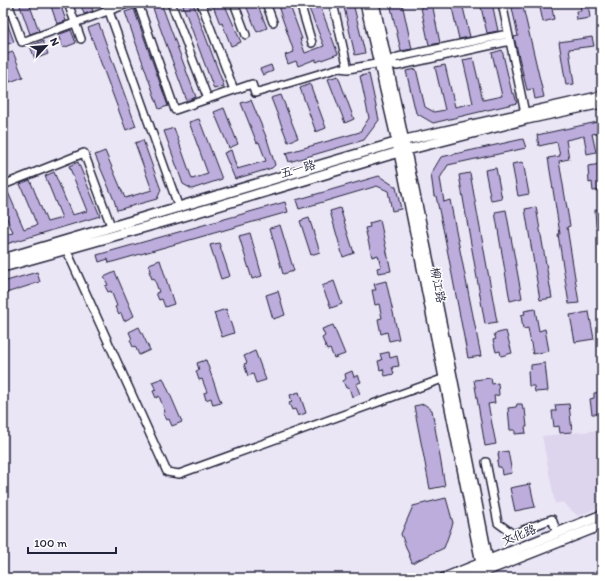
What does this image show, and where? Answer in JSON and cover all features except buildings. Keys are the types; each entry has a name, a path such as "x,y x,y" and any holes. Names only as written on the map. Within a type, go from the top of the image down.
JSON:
{"street":[{"path":"8,3 22,42 130,3"},
{"path":"68,3 81,39"},
{"path":"106,3 175,212"},
{"path":"138,3 175,110 252,84 255,93 339,68 348,69 383,62 398,57 508,34"},
{"path":"171,3 208,99"},
{"path":"201,3 234,90"},
{"path":"234,3 246,35"},
{"path":"266,3 273,22"},
{"path":"300,3 312,43"},
{"path":"333,3 348,69"},
{"name":"柳江路","path":"365,3 383,62 401,141 449,377 485,568"},
{"name":"柳江路","path":"374,3 383,62"},
{"path":"502,3 526,116"},
{"path":"383,62 397,66 510,41"},
{"name":"五一路","path":"3,259 111,226 175,212 602,96"},
{"name":"五一路","path":"3,267 66,249 175,212 401,141 526,116 602,103"},
{"path":"3,185 84,153 111,226"},
{"path":"66,249 167,472 179,474 449,377"},
{"path":"486,462 498,523 512,534 552,519 557,533"},
{"name":"文化路","path":"468,578 485,568 557,533 602,515"},
{"name":"文化路","path":"444,578 485,568 602,525"}],"shaded area":[{"path":"602,430 602,506 578,516 562,502 555,504 542,436"}]}
